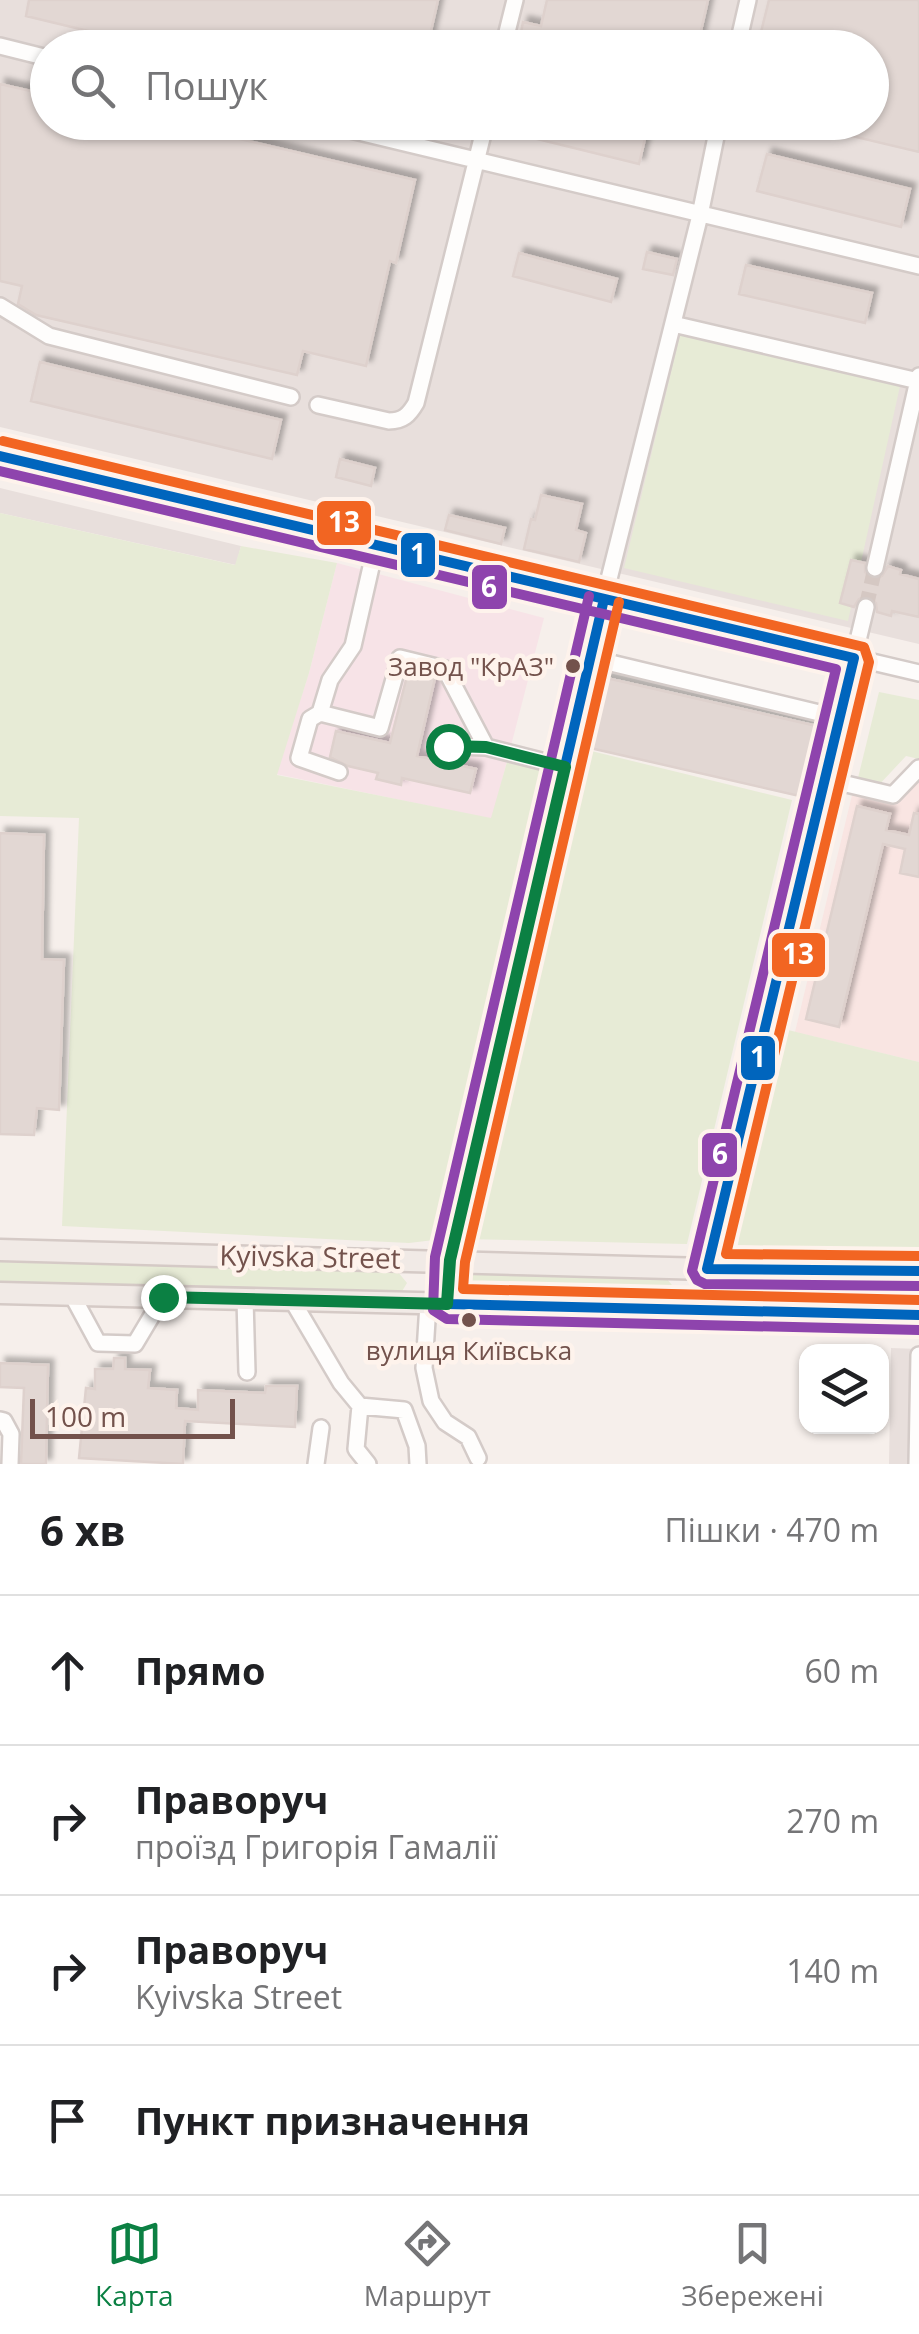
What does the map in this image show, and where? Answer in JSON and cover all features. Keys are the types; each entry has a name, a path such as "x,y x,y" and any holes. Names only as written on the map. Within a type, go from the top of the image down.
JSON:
{"main road":[{"name":"Kyivska Street","path":"0,1250 919,1271"},
{"path":"437,1304 450,1260"},
{"path":"706,1312 707,1269"},
{"name":"Kyivska Street","path":"0,1292 919,1315"}],"street":[{"path":"508,30 515,0"},
{"path":"741,30 748,0"},
{"path":"0,46 30,54"},
{"path":"390,140 919,266"},
{"path":"318,405 389,422 400,421 410,413 416,403 481,140"},
{"path":"450,1260 715,140"},
{"path":"0,306 50,336 291,397"},
{"path":"673,324 918,379 875,568"},
{"path":"0,456 919,674"},
{"path":"338,772 299,758 310,719 320,713 330,680 354,646 376,546"},
{"path":"707,1269 866,606"},
{"path":"320,713 380,728 400,658 446,668 486,747"},
{"path":"590,658 840,718"},
{"path":"448,746 486,747 565,767"},
{"path":"825,780 894,795 919,768"},
{"path":"72,1295 98,1343 135,1344 163,1297"},
{"path":"245,1299 247,1372"},
{"path":"292,1300 341,1383 360,1406 404,1410 417,1446 418,1464"},
{"path":"437,1304 424,1368 430,1401 445,1422 468,1437 478,1458"},
{"path":"916,1464 919,1355"},
{"path":"360,1406 355,1456 368,1464"},
{"path":"0,1420 4,1420 11,1434 10,1464"},
{"path":"306,1464 319,1435 316,1464"}],"shaded area":[{"path":"0,0 919,0 919,644 0,427"},
{"path":"0,488 241,546 236,565 0,513"},
{"path":"337,563 544,618 492,819 276,774 309,673"},
{"path":"919,771 919,1062 795,1032 853,791 893,800"},
{"path":"891,1348 919,1349 919,1464 889,1464"}],"green space":[{"path":"680,335 900,386 848,621 624,568"},
{"path":"0,513 235,565 241,546 337,563 309,673 277,775 491,818 507,762 550,772 531,836 447,1215 434,1240 409,1243 62,1226 79,818 0,816"},
{"path":"879,692 919,700 919,759 906,756 877,787 857,782"},
{"path":"579,748 792,800 687,1244 464,1239"},
{"path":"784,1029 919,1062 919,1253 738,1245 746,1189"},
{"path":"0,1262 398,1272 407,1283 401,1293 0,1283"},
{"path":"473,1272 667,1279 676,1290 670,1300 468,1295 464,1283"},
{"path":"729,1277 895,1282 904,1293 895,1304 728,1302 720,1288"}],"building":[{"path":"29,0 438,0 431,30 84,30 26,16"},
{"path":"547,0 708,0 701,30 521,30 523,22 541,26"},
{"path":"769,0 919,0 919,152 869,140 889,140 889,30 762,30"},
{"path":"0,84 30,91 30,140 244,140 415,180 396,263 390,261 366,366 303,351 297,375 36,315 18,304 22,286 0,281"},
{"path":"541,140 645,140 639,164"},
{"path":"767,154 910,189 901,227 757,191"},
{"path":"647,252 677,259 673,275 643,269"},
{"path":"519,253 617,279 611,302 513,276"},
{"path":"746,265 872,293 865,323 739,294"},
{"path":"40,362 281,420 272,459 31,401"},
{"path":"340,459 375,468 371,486 336,477"},
{"path":"541,495 582,504 576,530 586,533 579,562 524,549"},
{"path":"449,515 505,528 501,544 445,530"},
{"path":"851,560 865,563 865,572 872,579 882,576 888,566 919,579 919,617 877,612 876,603 868,596 859,599 854,607 840,603"},
{"path":"408,672 435,678 417,756 476,769 470,793 402,778 401,785 376,779 378,773 330,757 336,731 390,743"},
{"path":"602,677 821,727 804,797 586,747"},
{"path":"857,806 890,814 886,830 909,835 914,813 919,814 919,877 900,873 905,849 883,844 839,1027 806,1019"},
{"path":"0,833 44,835 42,959 64,960 59,1110 37,1108 34,1135 0,1134"},
{"path":"114,1358 125,1358 125,1369 150,1370 148,1388 177,1390 176,1408 198,1410 198,1390 265,1393 266,1386 297,1386 295,1427 185,1421 183,1464 79,1458 86,1388 95,1389 95,1369 113,1369"},
{"path":"0,1363 48,1365 46,1464 21,1464 24,1388 0,1387"}],"tunnel":[{"path":"866,607 875,568"}],"transit line":[{"name":"13","path":"3,441 864,647 869,662 726,1254 919,1256"},
{"name":"1","path":"0,456 854,658 707,1269 919,1271"},
{"name":"6","path":"0,471 836,669 692,1271 705,1284 919,1286"},
{"name":"6","path":"589,596 435,1257 433,1310 447,1319 919,1330"},
{"name":"1","path":"604,599 450,1260 447,1304 919,1315"},
{"name":"13","path":"619,602 465,1262 463,1289 919,1300"}],"place":[{"name":"Завод \"КрАЗ\"","path":"573,666"},
{"name":"вулиця Київська","path":"469,1320"}],"route":[{"path":"163,1297 447,1304 450,1260 565,767 486,747 448,746"}]}
